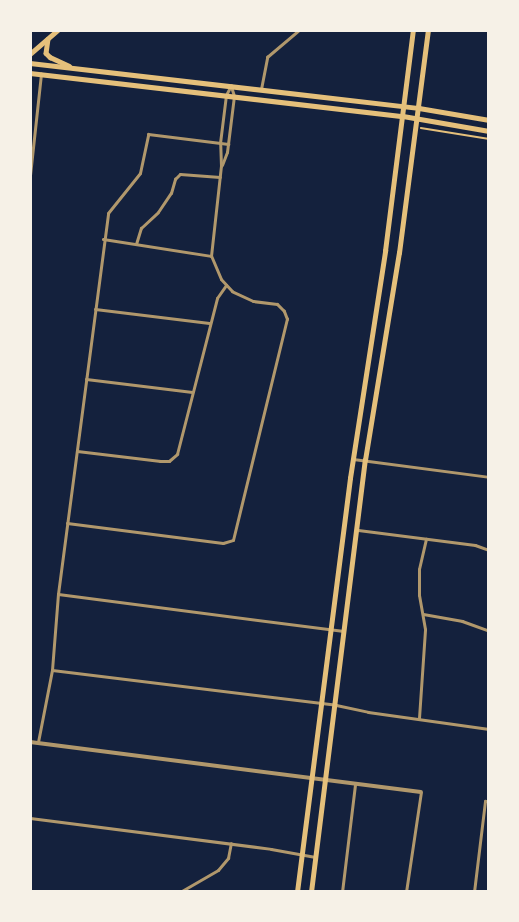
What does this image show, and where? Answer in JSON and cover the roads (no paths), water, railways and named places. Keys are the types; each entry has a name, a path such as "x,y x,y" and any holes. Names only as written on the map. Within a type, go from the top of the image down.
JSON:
{"main road":[{"path":"30,54 58,30"},
{"path":"297,892 330,629 403,116 413,30"},
{"path":"311,892 365,460 399,253 428,30"},
{"path":"48,39 45,52 50,57 75,68"},
{"path":"30,63 404,106 489,120"},
{"path":"30,73 403,116 489,131"}],"street":[{"path":"261,89 267,57 299,30"},
{"path":"30,175 41,74"},
{"path":"68,523 224,543 233,540 287,319 284,311 277,304 242,297 226,285 212,256 221,166 220,143 226,95 231,85"},
{"path":"221,166 228,144 234,96 231,85"},
{"path":"38,742 52,670 58,594 105,223 113,204 133,185 140,174 148,134 228,144"},
{"path":"136,244 141,228 158,212 171,193 175,178 180,174 220,177"},
{"path":"103,239 212,256"},
{"path":"77,451 169,461 177,454 217,298 226,285"},
{"path":"95,309 210,324"},
{"path":"86,380 192,392"},
{"path":"353,459 489,477"},
{"path":"358,530 474,545 489,550"},
{"path":"419,718 424,668 419,568 426,539"},
{"path":"58,594 344,631"},
{"path":"423,614 462,621 489,631"},
{"path":"52,670 336,705 368,712 489,729"},
{"path":"30,742 421,792 406,892"},
{"path":"342,892 355,784"},
{"path":"474,892 487,801"},
{"path":"30,818 231,843 315,857"},
{"path":"180,892 218,870 228,858 231,843"}]}
